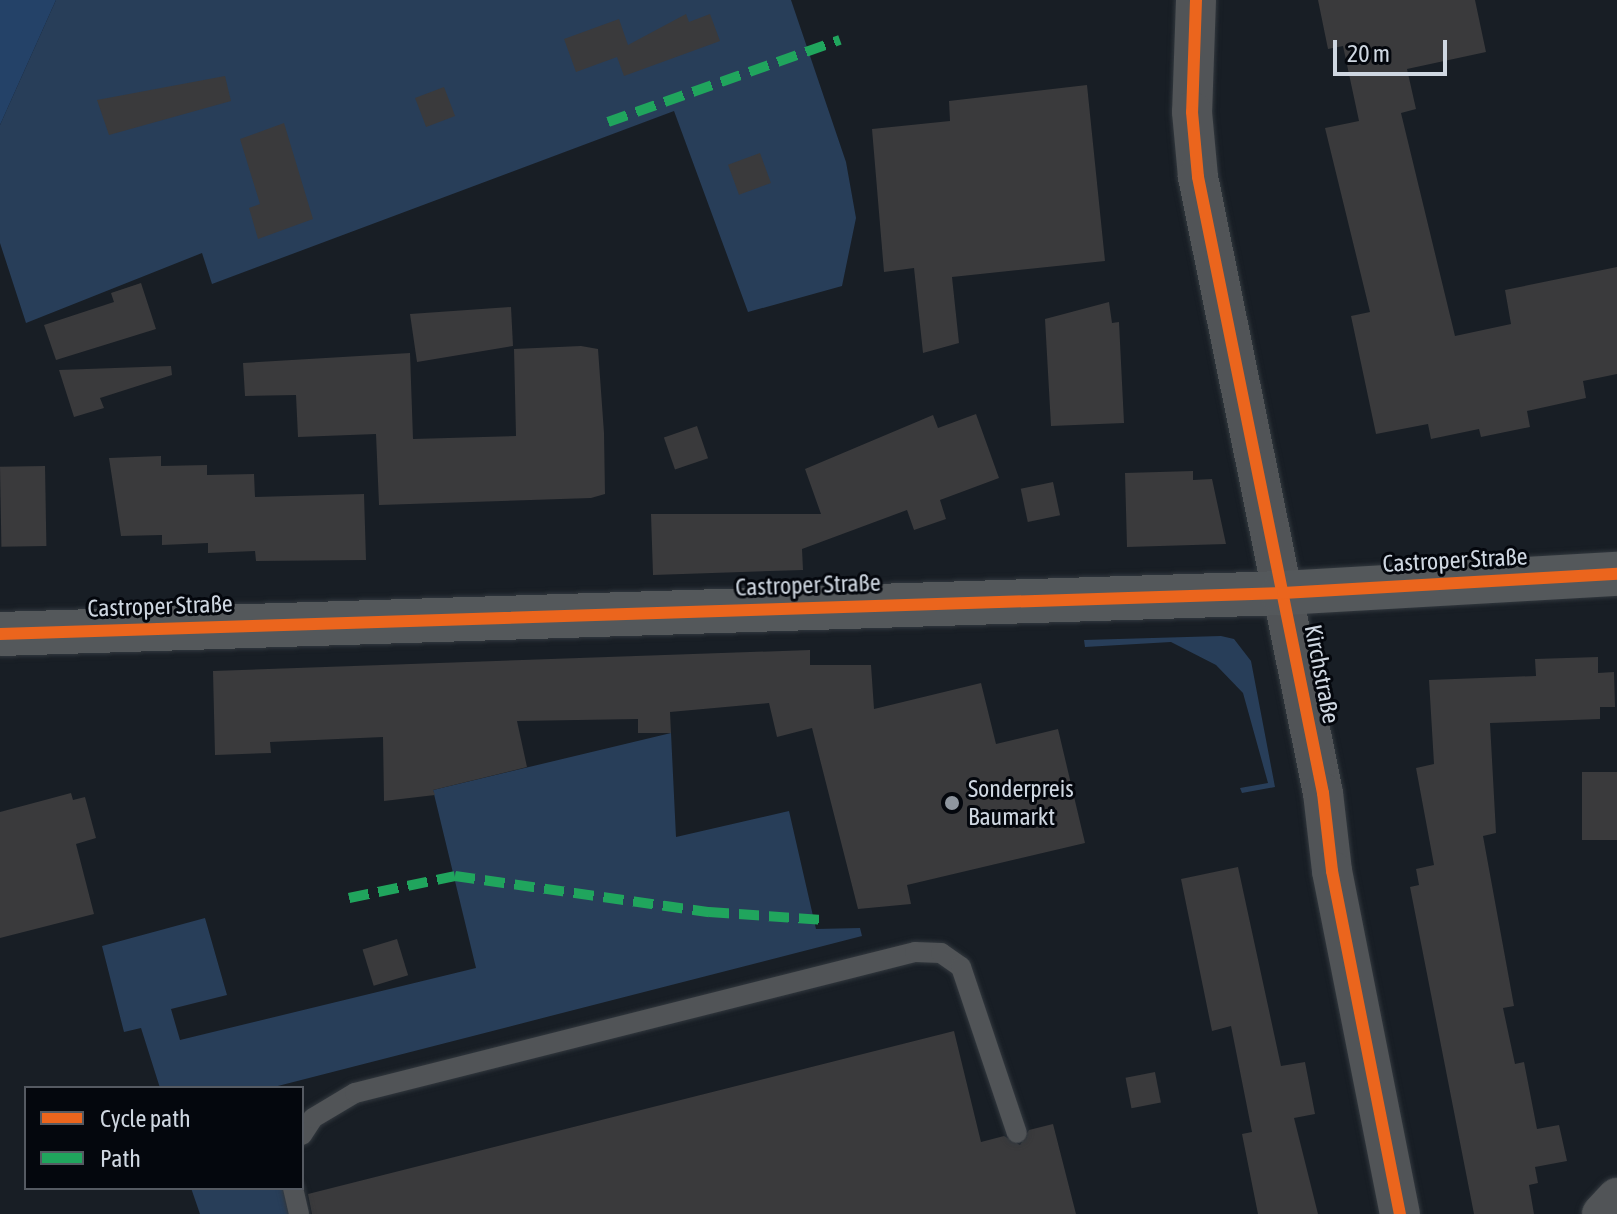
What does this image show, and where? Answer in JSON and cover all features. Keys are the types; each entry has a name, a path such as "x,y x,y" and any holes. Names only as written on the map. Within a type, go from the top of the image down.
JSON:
{"main road":[{"name":"Castroper Straße","path":"0,634 1283,593 1617,574"}],"street":[{"name":"Kirchstraße","path":"1196,0 1192,112 1198,177 1283,593 1400,1214"},
{"path":"1602,1214 1617,1198"}],"lane":[{"path":"304,1132 313,1118 355,1093 915,952 941,953 961,967 1017,1133"},
{"path":"293,1190 299,1214"}],"shaded area":[{"path":"0,0 56,0 0,125"},
{"path":"56,0 791,0 846,162 856,218 842,286 748,312 674,111 212,284 202,253 26,323 0,243 0,125"},
{"path":"1221,636 1234,639 1251,661 1275,787 1242,793 1240,788 1268,783 1243,693 1216,665 1171,642 1085,647 1084,640"},
{"path":"671,733 676,837 789,811 816,929 860,928 862,936 278,1086 159,1086 141,1028 124,1032 102,946 205,918 227,995 171,1009 180,1040 476,968 433,790"},
{"path":"192,1190 285,1190 291,1214 200,1214"}],"building":[{"path":"1318,0 1475,0 1486,52 1407,69 1416,109 1401,113 1455,336 1511,324 1505,290 1617,267 1617,374 1583,381 1586,398 1527,411 1530,427 1481,437 1479,429 1431,439 1428,424 1376,434 1351,316 1370,312 1325,128 1359,121 1343,46 1328,49"},
{"path":"686,14 689,22 710,14 720,41 624,76 617,57 576,72 564,39 619,19 628,45"},
{"path":"225,76 231,101 109,135 97,100"},
{"path":"1087,85 1105,261 952,277 959,343 923,353 914,268 884,272 872,129 950,121 949,101"},
{"path":"444,87 455,116 426,127 415,98"},
{"path":"284,123 313,219 258,239 249,208 260,204 240,139"},
{"path":"760,153 771,183 739,195 728,165"},
{"path":"141,283 156,329 56,360 44,325 114,302 111,293"},
{"path":"1109,302 1112,323 1119,322 1124,423 1051,426 1045,319"},
{"path":"511,307 513,346 417,362 410,314"},
{"path":"581,346 598,349 604,433 605,494 591,498 379,505 376,434 298,437 296,395 245,396 243,363 410,353 413,439 516,436 514,349"},
{"path":"171,366 172,375 100,398 104,408 74,417 59,370"},
{"path":"976,414 999,478 940,500 946,519 914,530 907,510 802,549 803,570 653,575 651,514 821,514 805,469 933,415 938,428"},
{"path":"697,426 708,458 675,470 664,437"},
{"path":"161,456 161,466 207,465 207,475 254,474 255,497 364,494 366,560 256,561 255,551 208,553 208,543 162,545 162,535 121,536 109,458"},
{"path":"45,466 46,546 1,547 0,467"},
{"path":"1193,471 1193,480 1212,479 1226,544 1127,547 1125,473"},
{"path":"1053,482 1060,515 1028,522 1021,489"},
{"path":"810,650 810,665 871,665 874,709 981,683 996,744 1058,729 1085,843 907,885 911,904 858,909 812,728 777,737 769,703 670,712 671,733 638,733 638,719 517,721 527,767 433,790 435,795 384,801 383,737 270,742 271,753 215,755 213,671"},
{"path":"1598,657 1598,673 1614,672 1615,707 1600,707 1600,719 1490,723 1496,833 1483,836 1514,1006 1503,1008 1515,1064 1524,1062 1537,1129 1559,1125 1567,1161 1535,1167 1538,1183 1529,1185 1534,1214 1474,1214 1410,887 1419,885 1416,869 1434,865 1416,768 1434,764 1429,680 1536,676 1535,659"},
{"path":"1582,772 1617,772 1617,840 1582,840"},
{"path":"71,793 73,800 85,797 96,838 76,844 94,914 0,938 0,812"},
{"path":"1238,867 1281,1066 1305,1062 1315,1114 1294,1118 1318,1214 1258,1214 1242,1134 1252,1132 1231,1026 1212,1031 1181,879"},
{"path":"397,939 408,975 374,986 363,950"},
{"path":"954,1031 981,1142 1004,1136 1020,1145 1029,1130 1053,1124 1076,1214 312,1214 308,1194"},
{"path":"1155,1072 1161,1102 1131,1108 1126,1078"}],"marked path":[{"path":"608,122 840,40"},
{"path":"349,898 455,876 709,912 822,920"}],"cycle path":[{"path":"1196,0 1192,112 1198,177 1323,793 1332,871 1400,1214"},
{"path":"0,634 1283,593 1617,574"}],"place":[{"name":"Sonderpreis Baumarkt","path":"952,803"}]}
